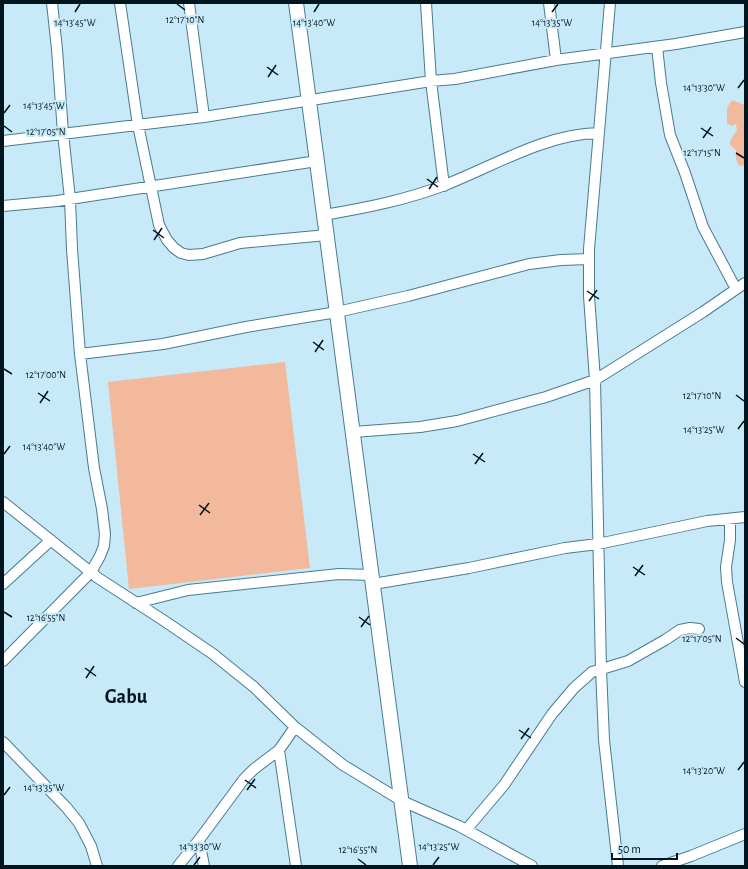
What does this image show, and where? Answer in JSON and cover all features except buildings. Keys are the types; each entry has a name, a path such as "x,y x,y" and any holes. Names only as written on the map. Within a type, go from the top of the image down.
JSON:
{"main road":[{"path":"296,3 410,866"}],"street":[{"path":"3,661 91,572 104,546 105,534 94,468 80,354 70,199 52,3"},
{"path":"120,3 138,125 159,225 167,240 174,248 181,253 189,255 203,254 240,243 327,235"},
{"path":"189,3 204,117"},
{"path":"426,3 431,81 444,186"},
{"path":"549,3 556,60"},
{"path":"610,3 598,133 589,259 589,296 595,380 601,669 604,740 618,866"},
{"path":"3,141 204,117 431,81 455,79 556,60 745,32"},
{"path":"657,46 661,83 670,135 685,173 703,227 736,290"},
{"path":"324,215 358,209 444,186 539,145 576,134 598,133"},
{"path":"3,206 40,204 317,161"},
{"path":"80,354 163,344 246,327 337,312 408,296 529,264 561,260 589,259"},
{"path":"353,432 420,427 457,421 540,399 595,380 703,312 745,283"},
{"path":"3,502 91,572 213,654 254,687 295,727 343,765 402,801 466,830 532,866"},
{"path":"136,603 188,590 339,574 372,579 469,568 565,548 598,544 707,522 745,517"},
{"path":"730,518 730,540 726,567 726,582 745,682"},
{"path":"3,584 51,540"},
{"path":"466,830 504,785 556,709 574,688 592,672 628,661 680,630 690,628 699,629"},
{"path":"178,866 244,779 254,769 279,750 295,727"},
{"path":"3,742 66,807 79,823 91,846 96,866"},
{"path":"279,750 296,866"},
{"path":"662,866 745,834"},
{"path":"199,840 204,866"}],"shaded area":[{"path":"732,100 745,104 745,165 739,166 736,159 736,150 730,145 731,139 737,130 736,124 731,126 727,123 727,108"},
{"path":"285,362 310,568 129,589 108,382"}],"district":[{"name":"Gabu","path":"126,696"}]}
